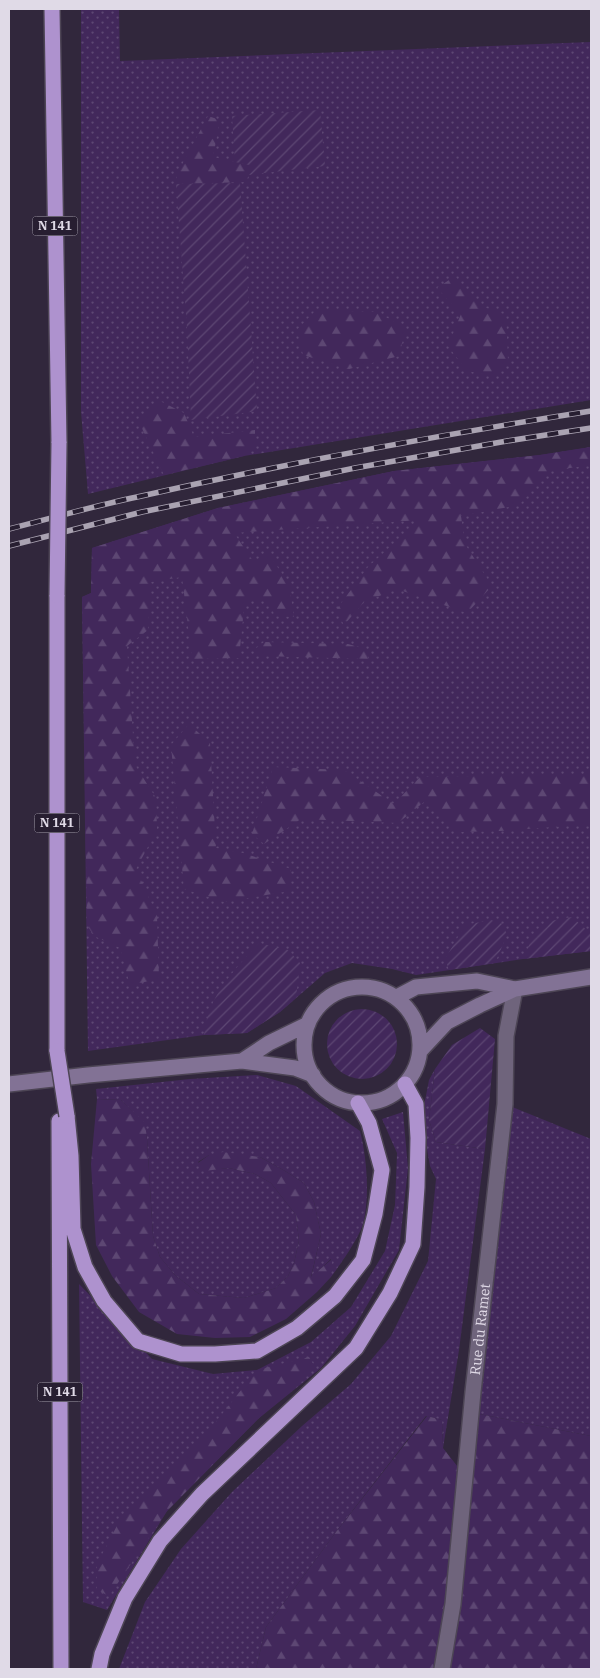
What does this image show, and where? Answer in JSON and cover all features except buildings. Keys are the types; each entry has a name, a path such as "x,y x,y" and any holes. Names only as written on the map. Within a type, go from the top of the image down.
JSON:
{"highway":[{"name":"N 141","path":"52,9 59,443 57,1051 63,1115 61,1669"},
{"path":"99,1669 102,1654 125,1598 160,1542 208,1488 356,1348 390,1293 413,1244 418,1138 416,1104 405,1084"},
{"path":"63,1115 71,1156 73,1229 85,1267 104,1301 138,1341 181,1354 215,1354 257,1351 298,1328 335,1296 363,1260 375,1214 382,1170 369,1123 358,1103"}],"street":[{"path":"420,1051 447,1022 516,989 591,977"},
{"path":"397,997 416,987 477,980 516,989"},
{"path":"352,987 372,987 397,997 411,1013 418,1028 420,1051 416,1068 405,1084 395,1093 382,1099 358,1103 333,1095 321,1086 313,1075 305,1055 304,1039 313,1014 328,998 352,987"},
{"name":"Rue du Ramet","path":"442,1669 453,1604 472,1400 505,1104 506,1036 516,989"},
{"path":"242,1060 268,1043 308,1024"},
{"path":"9,1084 242,1060 295,1068 313,1075"}],"green space":[{"path":"81,9 119,9 120,61 591,42 591,400 244,456 88,494 81,412"},
{"path":"320,110 325,166 248,175 249,165 235,162 232,116"},
{"path":"208,116 220,120 213,157 250,165 247,182 176,184 177,174"},
{"path":"240,183 257,411 191,420 187,328 176,184"},
{"path":"455,276 478,305 506,315 508,360 493,376 467,371 448,346 461,314 437,288"},
{"path":"316,310 376,312 406,328 399,356 349,369 303,355 297,330"},
{"path":"160,401 184,413 194,437 255,430 255,448 244,456 164,475 138,420"},
{"path":"591,447 591,951 416,975 352,963 325,973 280,1012 247,1033 204,1035 88,1051 82,597 91,593 92,548 218,508 394,471 540,455"},
{"path":"591,447 591,465 549,471 519,505 461,516 465,544 492,586 467,613 397,589 364,602 344,625 336,610 368,567 420,520 234,533 253,561 268,553 289,584 294,617 275,616 268,599 245,599 239,658 192,659 182,577 151,582 148,630 127,646 135,765 156,798 157,830 136,869 157,916 159,979 130,985 120,948 94,936 87,925 82,597 91,593 92,548 218,508 394,471 540,455"},
{"path":"264,642 348,644 369,650 368,659 262,656 255,649"},
{"path":"189,724 210,743 216,848 243,853 291,869 290,891 224,902 184,889 171,745"},
{"path":"273,767 344,770 394,804 420,777 591,774 591,824 459,832 424,802 398,823 301,819 264,844 252,834"},
{"path":"572,917 591,934 591,951 523,959 539,928 551,921"},
{"path":"491,920 503,924 507,935 495,963 449,970 445,959 465,925"},
{"path":"259,943 288,950 300,963 296,998 280,1012 247,1033 204,1035 206,1021 211,1008 224,984"},
{"path":"369,1009 382,1015 391,1024 395,1030 397,1044 395,1058 387,1069 376,1077 355,1079 348,1077 337,1069 329,1058 327,1037 329,1030 337,1019 348,1011"},
{"path":"480,1028 495,1039 485,1149 436,1142 429,1120 435,1069 452,1045"},
{"path":"435,1069 429,1120 436,1142 485,1149 459,1350 443,1448 442,1420 426,1416 336,1532 266,1627 256,1669 119,1669 145,1602 181,1549 232,1492 302,1426 351,1384 391,1336 428,1261 436,1179 430,1166 424,1133 424,1106 429,1080"},
{"path":"257,1075 296,1086 360,1131 367,1178 363,1224 344,1259 331,1277 331,1259 311,1278 321,1234 314,1202 304,1183 260,1157 209,1155 198,1162 204,1170 229,1168 255,1174 271,1183 296,1215 299,1241 294,1263 288,1276 276,1288 244,1298 199,1294 175,1275 160,1257 153,1236 147,1139 144,1123 121,1100 97,1099 96,1089 190,1079"},
{"path":"97,1099 121,1100 145,1123 153,1236 160,1257 175,1275 199,1294 244,1298 276,1288 288,1276 294,1263 299,1241 296,1215 271,1183 255,1174 229,1168 204,1171 198,1163 209,1155 223,1152 260,1157 304,1183 314,1202 321,1234 311,1277 332,1259 331,1277 286,1319 250,1337 215,1338 177,1334 139,1312 112,1276 96,1245 91,1164"},
{"path":"505,1104 591,1139 591,1436 469,1412"},
{"path":"403,1112 408,1168 399,1250 355,1326 321,1368 258,1419 167,1511 107,1610 83,1602 79,1284 152,1359 213,1374 257,1370 311,1342 351,1307 385,1251 395,1205 397,1153 382,1119"},
{"path":"309,1357 315,1367 258,1419 167,1511 109,1596 97,1590 97,1564 122,1516 211,1428 257,1370"},
{"path":"469,1412 591,1436 591,1669 256,1669 266,1627 336,1532 427,1416 442,1420 443,1448 465,1476"}],"railway":[{"path":"9,529 105,504 307,461 591,411"},
{"path":"9,546 142,512 355,468 591,428"}]}
